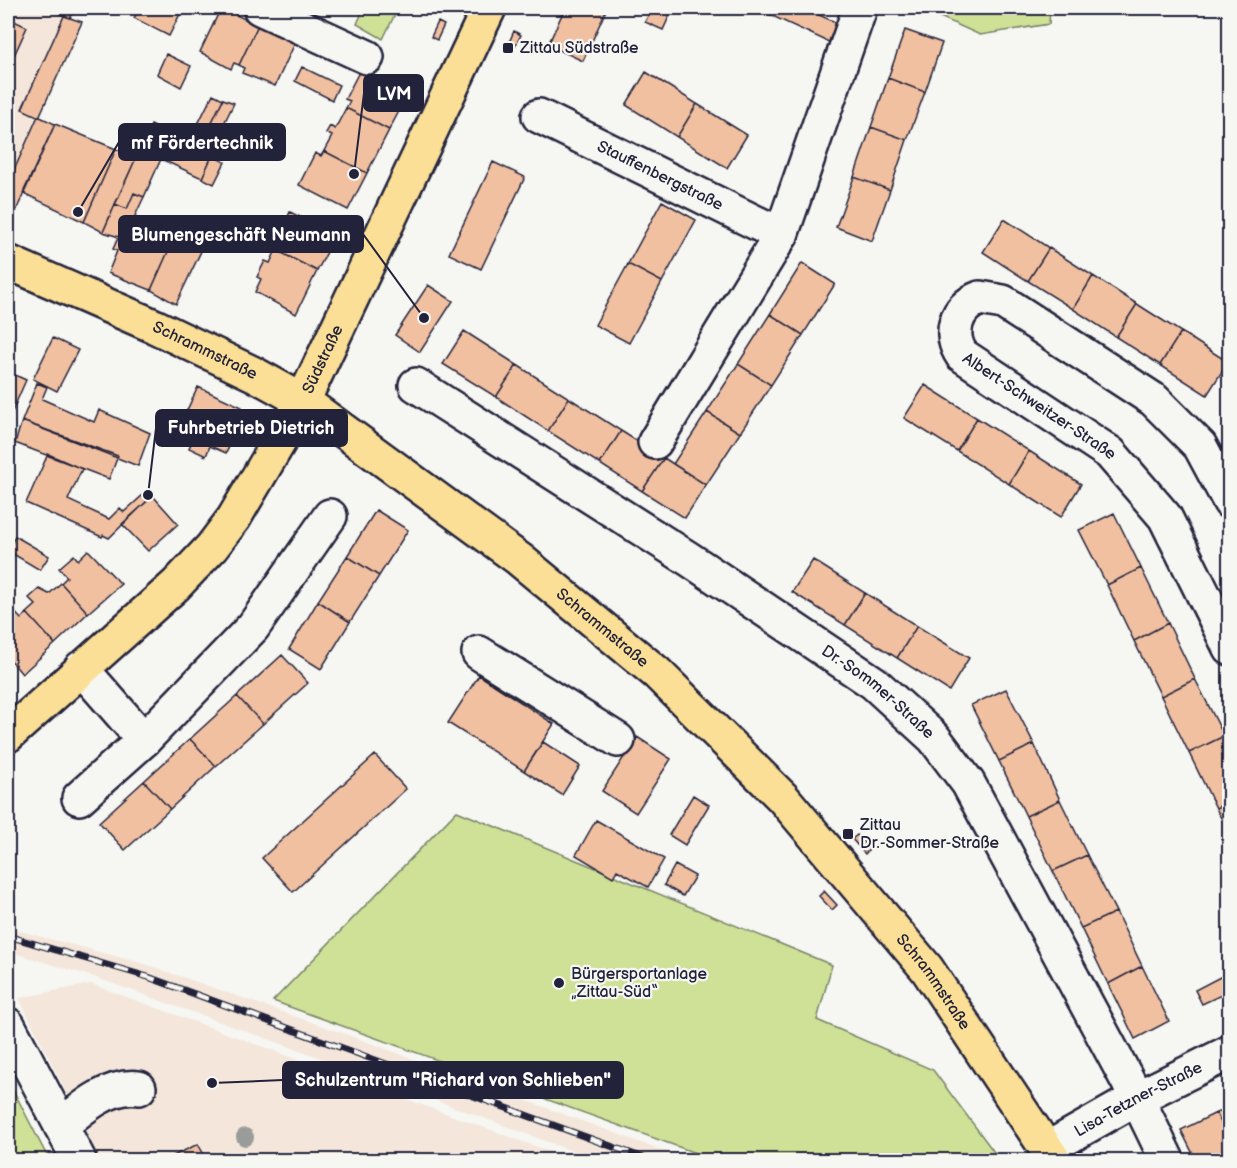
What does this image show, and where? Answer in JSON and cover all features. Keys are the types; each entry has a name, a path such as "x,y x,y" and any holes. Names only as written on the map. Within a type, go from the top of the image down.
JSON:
{"main road":[{"name":"Südstraße","path":"8,735 176,585 212,547 234,518 303,401 489,8"},
{"name":"Schrammstraße","path":"8,262 154,326 254,374 303,401 482,532 591,616 657,673 783,798 927,969 1051,1155"}],"street":[{"path":"260,8 367,57"},
{"path":"655,442 781,235 860,8"},
{"name":"Stauffenbergstraße","path":"539,116 781,235"},
{"name":"Albert-Schweitzer-Straße","path":"1230,502 1200,446 1154,400 1003,302 980,298 964,308 954,331 955,343 962,355 1110,453 1165,517 1230,648"},
{"name":"Dr.-Sommer-Straße","path":"416,385 689,559 874,682 934,738 968,783 1137,1098 1167,1161"},
{"path":"80,798 144,740 253,627 330,516"},
{"path":"479,653 618,740"},
{"path":"81,668 144,740"},
{"path":"8,1025 79,1161"},
{"name":"Lisa-Tetzner-Straße","path":"1051,1155 1137,1098 1230,1052"},
{"path":"61,1126 79,1110 109,1092 127,1086 139,1088"}],"shaded area":[{"path":"8,8 75,8 71,18 82,22 39,116 55,124 8,229"},
{"path":"8,928 145,964 348,1035 688,1160 597,1160 94,977 8,951"},
{"path":"91,984 573,1160 109,1160 98,1156 19,998"}],"green space":[{"path":"364,8 398,8 383,39 357,24"},
{"path":"920,8 1050,8 1049,24 980,35"},
{"name":"Bürgersportanlage „Zittau-Süd“","path":"457,811 832,965 817,1020 933,1070 1000,1160 715,1160 273,1001"},
{"path":"8,1080 49,1160 8,1160"}],"building":[{"path":"46,8 75,8 70,18"},
{"path":"140,8 183,8 169,36 134,18"},
{"path":"221,8 258,25 239,65 234,63 231,69 200,52"},
{"path":"565,8 607,8 583,61 548,45"},
{"path":"652,8 673,8 663,30 645,22"},
{"path":"755,8 803,8 842,25 833,44"},
{"path":"64,16 82,22 39,117 22,109"},
{"path":"8,18 27,27 12,60 8,58"},
{"path":"438,22 444,25 437,40 431,37"},
{"path":"258,25 296,41 275,86 242,73 244,68 239,65"},
{"path":"905,30 942,43 925,92 888,78"},
{"path":"514,31 521,35 513,50 507,47"},
{"path":"166,54 191,66 181,87 157,74"},
{"path":"302,67 339,85 332,100 295,81"},
{"path":"360,70 400,91 405,100 389,130 346,108 350,101 345,99"},
{"path":"646,72 697,104 677,137 626,105"},
{"path":"888,78 925,92 907,140 871,127"},
{"path":"213,94 223,99 199,149 188,144"},
{"path":"223,99 234,103 209,154 199,149"},
{"path":"697,104 747,135 727,168 677,137"},
{"path":"346,108 389,130 367,173 324,151 332,136 326,133 330,126 335,129"},
{"path":"38,116 55,124 11,222 8,220 8,184"},
{"path":"55,124 116,149 84,222 23,193"},
{"path":"151,125 212,156 202,178 161,159 144,197 134,193 127,209 115,204"},
{"path":"871,127 907,140 890,190 854,177"},
{"path":"116,149 136,158 103,232 84,222"},
{"path":"324,151 367,173 348,210 299,185 315,153 321,156"},
{"path":"212,156 225,162 214,184 202,178"},
{"path":"493,162 525,177 481,269 449,254"},
{"path":"854,177 890,190 872,241 836,227"},
{"path":"134,193 144,197 126,235 121,232 119,237 103,232 115,204 127,209"},
{"path":"662,201 696,220 662,282 628,264"},
{"path":"290,212 336,235 317,271 276,250 280,241 277,240"},
{"path":"134,217 175,236 151,290 108,273 117,251 113,249 121,232 126,235"},
{"path":"1004,219 1049,248 1028,281 983,252"},
{"path":"175,236 202,249 176,304 151,290"},
{"path":"1049,248 1093,276 1073,309 1028,281"},
{"path":"276,250 317,271 296,314 255,292 261,279 257,277 265,261 270,263"},
{"path":"802,263 835,284 803,335 770,314"},
{"path":"628,264 662,282 629,343 595,325"},
{"path":"1093,276 1137,304 1116,337 1073,309"},
{"path":"428,285 453,301 420,352 395,335"},
{"path":"1137,304 1181,332 1160,365 1116,337"},
{"path":"770,314 803,335 771,385 738,364"},
{"path":"464,331 517,365 496,397 443,364"},
{"path":"1181,332 1228,362 1207,395 1160,365"},
{"path":"53,338 78,350 57,391 33,379"},
{"path":"738,364 771,385 740,433 707,412"},
{"path":"517,365 569,398 548,431 496,397"},
{"path":"8,372 26,380 8,421"},
{"path":"37,383 47,387 42,399 94,422 99,410 150,433 138,466 22,421"},
{"path":"925,385 977,418 957,451 904,418"},
{"path":"198,387 242,407 245,415 226,453 210,446 206,456 189,448 193,439 177,431"},
{"path":"569,398 621,431 600,464 548,431"},
{"path":"707,412 740,433 706,485 673,464"},
{"path":"977,418 1029,451 1009,484 957,451"},
{"path":"22,421 118,456 109,479 15,443"},
{"path":"621,431 664,458 642,491 600,464"},
{"path":"1029,451 1081,484 1061,517 1009,484"},
{"path":"48,454 82,469 68,500 109,519 120,508 124,512 143,495 147,501 109,538 26,503"},
{"path":"664,458 706,485 685,518 642,491"},
{"path":"153,496 178,524 148,551 122,524"},
{"path":"376,510 408,530 379,576 347,556"},
{"path":"1114,513 1141,568 1107,585 1079,530"},
{"path":"15,536 49,556 40,570 8,551"},
{"path":"88,550 121,584 88,613 61,583 67,577 59,568 74,555 78,560"},
{"path":"347,556 379,576 350,622 318,601"},
{"path":"813,560 865,593 845,625 792,592"},
{"path":"1141,568 1168,623 1134,641 1107,585"},
{"path":"61,583 88,613 55,644 27,613 36,605 29,598 39,589 49,594"},
{"path":"865,593 917,626 897,658 845,625"},
{"path":"318,601 350,622 321,669 289,649"},
{"path":"11,608 21,619 27,613 55,644 22,674 8,657 8,611"},
{"path":"1168,623 1195,679 1161,696 1134,641"},
{"path":"917,626 969,658 949,691 897,658"},
{"path":"282,655 308,683 263,724 237,696"},
{"path":"479,675 554,724 524,771 448,723"},
{"path":"1195,679 1224,736 1189,753 1161,696"},
{"path":"1006,689 1034,744 999,761 971,705"},
{"path":"237,696 263,724 216,766 190,739"},
{"path":"1224,736 1230,748 1230,801 1216,808 1189,753"},
{"path":"637,737 671,759 636,813 602,791"},
{"path":"190,739 216,766 170,809 144,781"},
{"path":"543,742 580,766 562,795 524,771"},
{"path":"1034,744 1060,800 1026,816 999,761"},
{"path":"375,755 406,789 293,892 262,858"},
{"path":"144,781 170,809 125,850 99,822"},
{"path":"693,795 709,805 685,845 669,835"},
{"path":"1060,800 1087,855 1053,871 1026,816"},
{"path":"1230,801 1230,836 1216,808"},
{"path":"596,820 664,859 648,887 617,870 613,877 576,855"},
{"path":"857,835 870,849 865,854 852,839"},
{"path":"1087,855 1116,912 1081,928 1053,871"},
{"path":"675,865 695,876 683,896 664,885"},
{"path":"824,891 837,905 832,910 819,896"},
{"path":"1116,912 1142,966 1108,984 1081,928"},
{"path":"1142,966 1169,1021 1135,1039 1108,984"},
{"path":"1222,976 1230,991 1202,1004 1195,990"},
{"path":"1230,1106 1230,1140 1216,1113"},
{"path":"1216,1113 1230,1140 1230,1160 1196,1160 1181,1130"},
{"path":"198,1144 207,1160 165,1160"}],"railway":[{"path":"8,936 148,977 649,1160"}],"place":[{"name":"Zittau Südstraße","path":"508,48"},
{"name":"LVM","path":"354,174"},
{"name":"mf Fördertechnik","path":"78,212"},
{"name":"Blumengeschäft Neumann","path":"424,318"},
{"name":"Fuhrbetrieb Dietrich","path":"148,495"},
{"name":"Zittau Dr.-Sommer-Straße","path":"848,834"},
{"name":"Bürgersportanlage „Zittau-Süd“","path":"559,983"},
{"name":"Schulzentrum \"Richard von Schlieben\"","path":"212,1083"}]}
